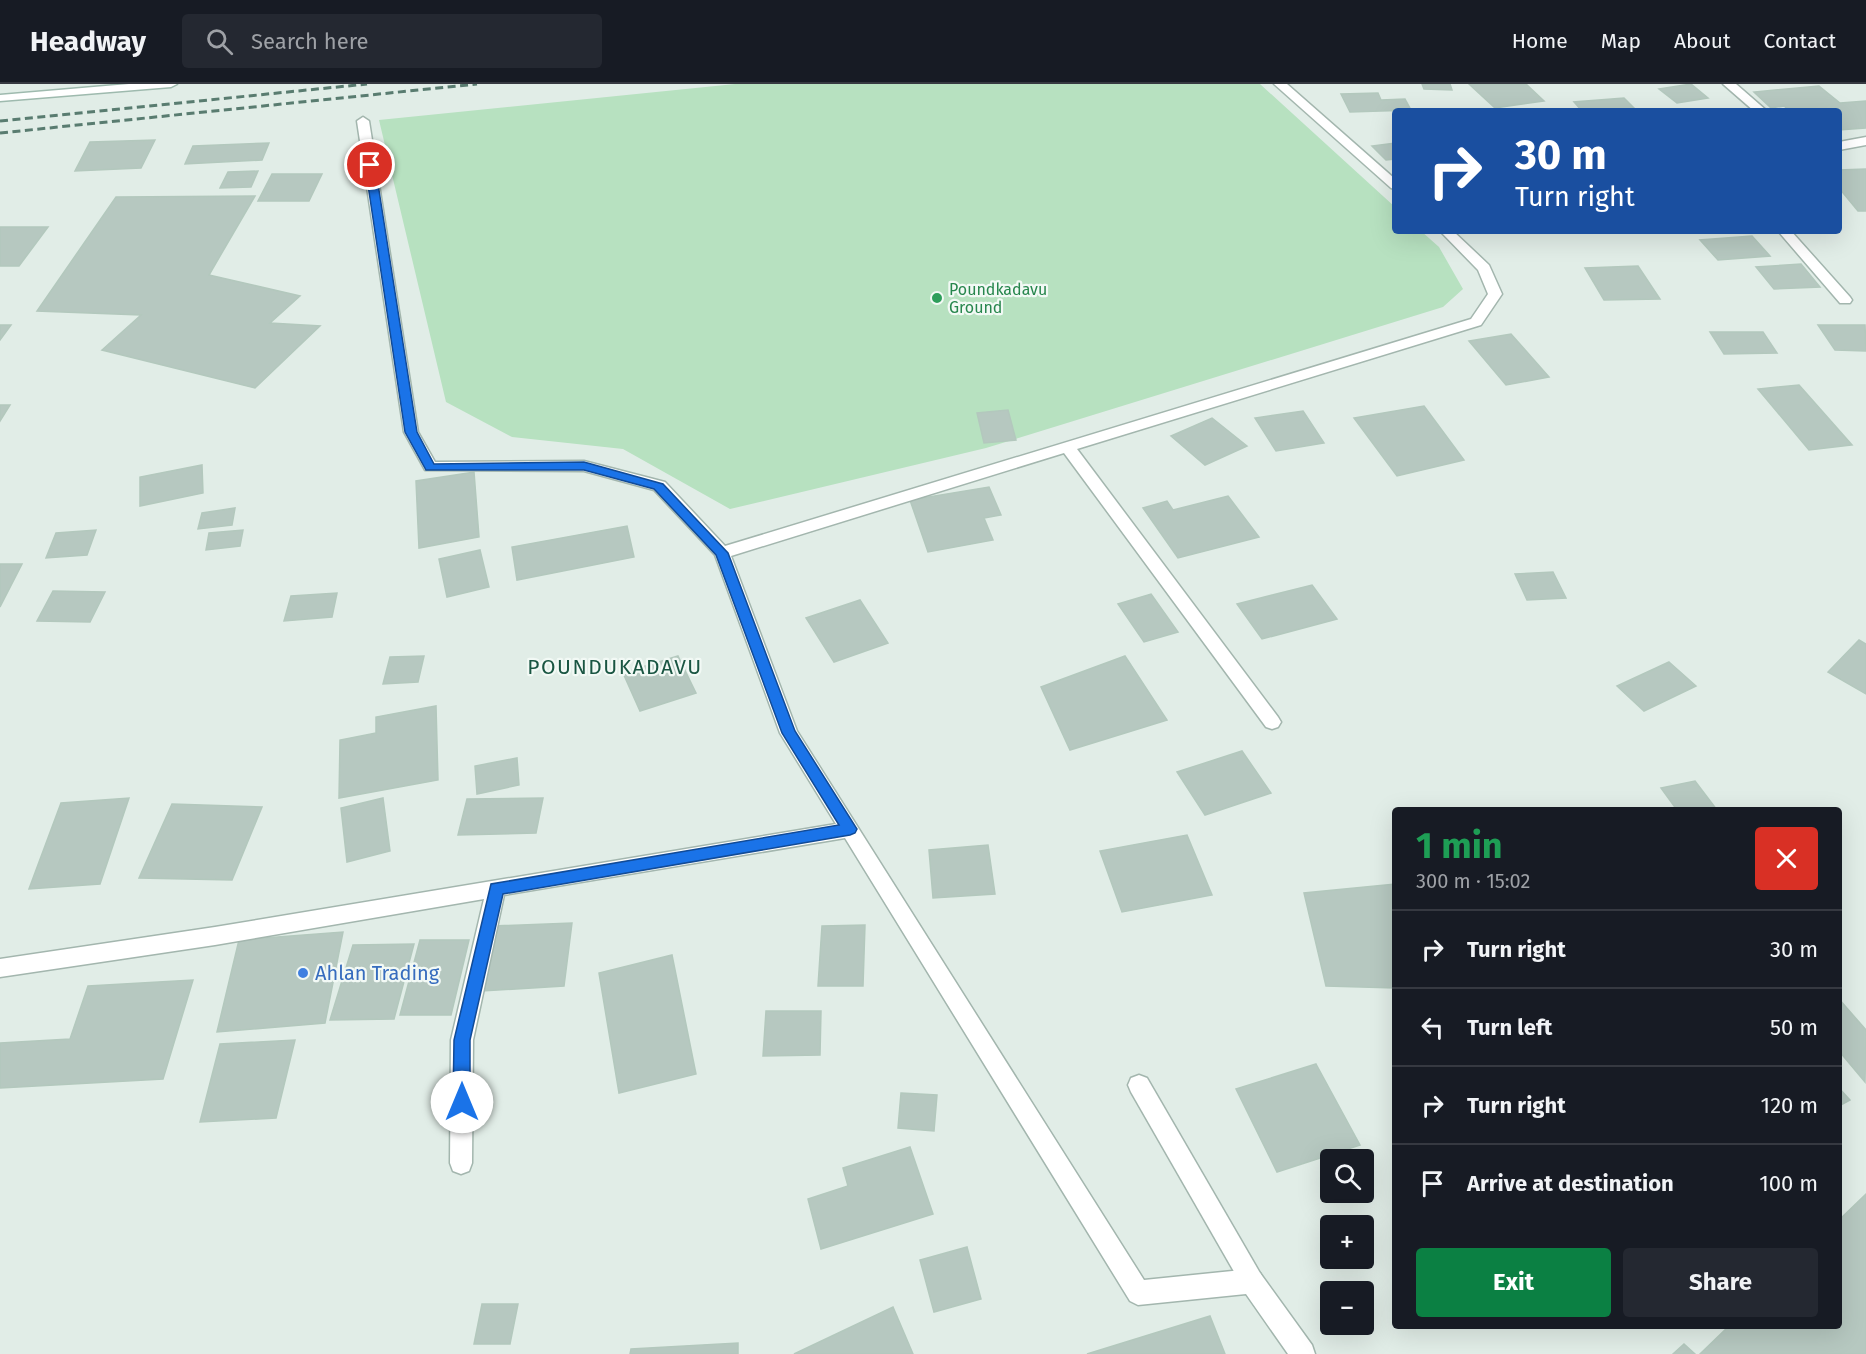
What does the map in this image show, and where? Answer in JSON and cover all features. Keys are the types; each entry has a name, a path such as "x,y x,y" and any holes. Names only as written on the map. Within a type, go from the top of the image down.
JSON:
{"street":[{"path":"0,98 171,84"},
{"path":"1280,84 1392,181"},
{"path":"1729,84 1757,108"},
{"path":"363,121 411,432 430,467 584,466 659,486 722,553 789,733 1138,1293 1252,1281"},
{"path":"1842,145 1866,141"},
{"path":"722,553 1476,321 1495,294 1484,268 1449,234"},
{"path":"1787,234 1845,300"},
{"path":"1068,447 1272,722"},
{"path":"0,968 215,936 850,829"},
{"path":"461,1164 462,1040 496,888"},
{"path":"1139,1085 1252,1281 1303,1354"}],"green space":[{"name":"Poundkadavu Ground","path":"735,84 1260,84 1392,204 1392,234 1424,234 1439,247 1463,289 1443,307 986,448 730,509 623,449 512,437 446,402 379,120"}],"building":[{"path":"1422,84 1450,84 1452,90 1424,89"},
{"path":"1469,84 1526,84 1544,101 1495,108"},
{"path":"1691,84 1708,98 1677,103 1659,89"},
{"path":"1819,86 1840,103 1866,101 1866,128 1842,130 1842,108 1786,108 1784,106 1771,108 1754,92"},
{"path":"1378,93 1381,100 1405,99 1410,108 1350,112 1341,94"},
{"path":"1624,98 1634,108 1579,108 1574,102"},
{"path":"155,140 141,168 75,171 90,142"},
{"path":"269,143 262,160 185,164 193,146"},
{"path":"1392,143 1392,159 1386,160 1372,146"},
{"path":"1866,169 1866,211 1858,211 1842,192 1842,170"},
{"path":"258,171 251,187 220,188 228,172"},
{"path":"272,174 322,174 309,201 258,201"},
{"path":"255,196 209,275 300,296 270,323 320,326 255,388 102,350 141,315 37,311 116,197"},
{"path":"0,227 48,227 19,266 0,266"},
{"path":"1752,236 1770,256 1718,260 1700,240"},
{"path":"1801,264 1820,287 1774,289 1756,267"},
{"path":"1638,266 1660,299 1604,300 1585,268"},
{"path":"0,325 11,325 0,340"},
{"path":"1818,325 1865,325 1866,351 1835,350"},
{"path":"1710,332 1763,332 1777,353 1724,354"},
{"path":"1511,334 1549,377 1506,385 1469,341"},
{"path":"1799,385 1852,445 1809,450 1758,389"},
{"path":"0,405 10,405 0,421"},
{"path":"1424,406 1464,460 1397,476 1354,418"},
{"path":"1008,410 1016,440 984,443 977,413"},
{"path":"1303,411 1324,443 1276,451 1255,418"},
{"path":"1212,418 1247,446 1205,465 1171,436"},
{"path":"202,465 203,493 140,506 140,477"},
{"path":"474,472 479,537 419,548 416,481"},
{"path":"989,487 1001,515 984,518 993,540 928,552 910,500"},
{"path":"1228,496 1259,537 1178,558 1143,508 1167,501 1173,510"},
{"path":"235,508 232,525 198,529 202,513"},
{"path":"627,526 634,557 517,580 512,547"},
{"path":"96,530 87,555 46,558 56,533"},
{"path":"243,530 240,546 206,550 209,533"},
{"path":"480,550 489,587 447,597 439,559"},
{"path":"0,564 22,564 0,607"},
{"path":"1553,572 1566,598 1527,600 1515,574"},
{"path":"1312,585 1337,619 1262,639 1237,604"},
{"path":"53,591 105,592 90,622 37,621"},
{"path":"337,593 332,617 284,621 291,596"},
{"path":"1151,594 1178,632 1144,642 1118,604"},
{"path":"860,600 888,643 834,662 806,618"},
{"path":"1859,640 1866,644 1866,694 1828,672"},
{"path":"424,656 418,682 383,684 390,657"},
{"path":"678,656 696,693 640,711 623,673"},
{"path":"1125,656 1167,720 1070,750 1041,687"},
{"path":"1669,662 1696,686 1644,711 1617,686"},
{"path":"436,706 438,780 339,798 340,740 376,733 376,717"},
{"path":"1242,751 1271,793 1205,815 1177,772"},
{"path":"517,758 519,785 477,794 475,766"},
{"path":"1695,781 1715,807 1675,807 1661,788"},
{"path":"129,798 100,884 29,889 61,803"},
{"path":"383,798 390,851 347,862 341,808"},
{"path":"543,798 536,833 458,835 467,799"},
{"path":"172,804 262,807 232,880 139,878"},
{"path":"1187,835 1212,895 1122,912 1100,851"},
{"path":"988,845 995,894 933,898 929,850"},
{"path":"1392,884 1392,988 1326,986 1304,893"},
{"path":"572,923 564,986 482,991 493,926"},
{"path":"865,925 863,986 818,986 822,926"},
{"path":"343,932 325,1023 217,1032 239,940"},
{"path":"420,940 469,940 451,1015 400,1015"},
{"path":"414,944 394,1019 330,1020 353,945"},
{"path":"672,955 696,1074 619,1093 599,973"},
{"path":"193,980 163,1079 0,1088 0,1043 70,1039 88,986"},
{"path":"1842,1002 1866,1030 1865,1082 1842,1055"},
{"path":"766,1011 821,1011 820,1055 763,1056"},
{"path":"295,1040 276,1118 200,1122 220,1044"},
{"path":"1316,1064 1360,1145 1348,1149 1320,1149 1320,1158 1277,1172 1236,1089"},
{"path":"1842,1091 1850,1100 1842,1104"},
{"path":"901,1093 937,1095 934,1131 898,1128"},
{"path":"910,1147 933,1214 821,1249 808,1199 848,1186 843,1168"},
{"path":"1866,1194 1866,1354 1700,1354 1726,1329 1842,1329 1842,1217"},
{"path":"967,1247 981,1299 934,1312 920,1260"},
{"path":"482,1304 518,1304 510,1344 474,1344"},
{"path":"893,1307 913,1354 794,1354"},
{"path":"1210,1316 1225,1354 1087,1354"},
{"path":"738,1343 738,1354 630,1354 631,1349"},
{"path":"1684,1344 1695,1354 1673,1354"}],"railway":[{"path":"0,121 367,84"},
{"path":"0,133 477,84"}],"place":[{"name":"Poundkadavu Ground","path":"937,298"},
{"name":"Ahlan Trading","path":"303,973"}],"district":[{"name":"POUNDUKADAVU","path":"615,667"}],"route":[{"path":"370,165 411,432 430,467 584,466 659,486 722,553 789,733 850,829 496,888 462,1040 462,1102"}]}
